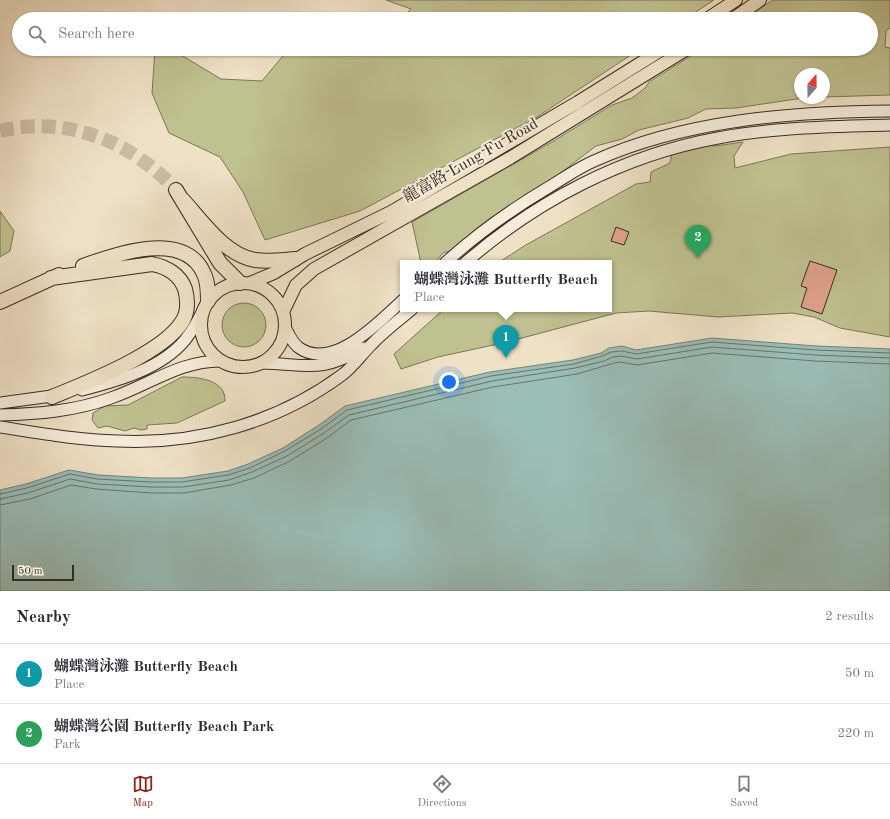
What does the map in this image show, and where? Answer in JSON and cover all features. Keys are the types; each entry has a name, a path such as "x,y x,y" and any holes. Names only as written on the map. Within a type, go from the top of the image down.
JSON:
{"highway":[{"path":"245,283 220,263 179,195 220,240 238,254 260,260 296,259"},
{"path":"0,302 51,278 105,258 146,249 165,248 183,253 199,266 206,281 206,305"},
{"path":"51,278 152,264 161,266 174,274 183,285 187,299 186,311 182,323 174,332 161,342 112,371 52,397"}],"main road":[{"path":"718,12 736,0"},
{"path":"743,12 760,0"},
{"name":"龍富路 Lung Fu Road","path":"0,403 52,397 117,379 162,360 185,340 206,305 219,290 274,273 296,259 391,212 565,110 652,56"},
{"name":"龍富路 Lung Fu Road","path":"283,312 296,285 314,269 510,158 676,56"},
{"path":"449,260 495,222 544,190 594,161 634,146 675,133 733,122 801,116 890,111"},
{"path":"469,260 509,227 551,201 614,170 653,155 696,143 738,134 780,130 890,125"},
{"path":"245,283 265,288 272,293 279,302 283,312 286,329 298,346 307,352 318,354 340,349 362,335 400,303"},
{"path":"206,305 201,319 204,340 212,353 222,361"},
{"path":"0,427 117,441 155,442 209,434 264,418 311,395 350,369 371,344 408,312"},
{"path":"0,415 40,414 83,407 124,393 181,367 200,361 222,361 241,367 261,363 267,360 276,351 281,344 286,329"},
{"path":"261,363 303,367 322,366 345,359 371,344"}],"green space":[{"path":"386,0 714,0 696,12 408,12 411,9"},
{"path":"773,0 890,0 890,28 886,31 885,47 890,48 890,95 830,97 830,68 794,68 794,99 736,108 706,109 688,118 639,130 622,139 596,146 558,175 489,219 472,232 454,250 443,253 437,260 420,260 412,222 552,142 612,105 632,98 645,88 649,82 691,56 878,56 878,12 755,12"},
{"path":"155,56 183,56 221,79 262,81 283,56 629,56 537,117 360,211 265,240 243,192 220,157 169,133 152,93"},
{"path":"685,142 715,146 743,142 734,156 735,168 791,154 890,147 890,337 840,328 814,317 792,313 718,317 649,311 616,313 507,342 438,357 401,369 394,354 441,312 612,312 612,260 503,260 524,246 636,184 650,182 651,172 670,163 672,152"},
{"path":"0,211 14,231 10,251 0,257"},
{"path":"244,303 256,307 262,313 266,325 262,337 256,343 244,347 232,343 226,337 222,325 226,313 232,307"},
{"path":"182,377 203,379 216,384 221,388 225,401 177,423 147,425 147,429 141,430 134,428 125,431 107,426 98,428 92,420 93,413 105,406 128,405"}],"water":[{"path":"712,338 816,346 890,349 890,591 0,591 0,490 26,484 69,470 98,475 151,478 182,478 228,471 248,464 283,448 345,406 490,372 573,360 601,353 609,348 622,346 636,350"}],"building":[{"path":"616,227 629,232 624,245 611,241"},
{"path":"810,261 837,270 822,314 801,307 807,288 801,286"}],"tunnel":[{"path":"0,131 25,127 49,127 73,130 96,136 139,158 176,190"}],"place":[{"name":"蝴蝶灣公園 Butterfly Beach Park","path":"698,258"},
{"name":"蝴蝶灣泳灘 Butterfly Beach","path":"506,358"}]}
